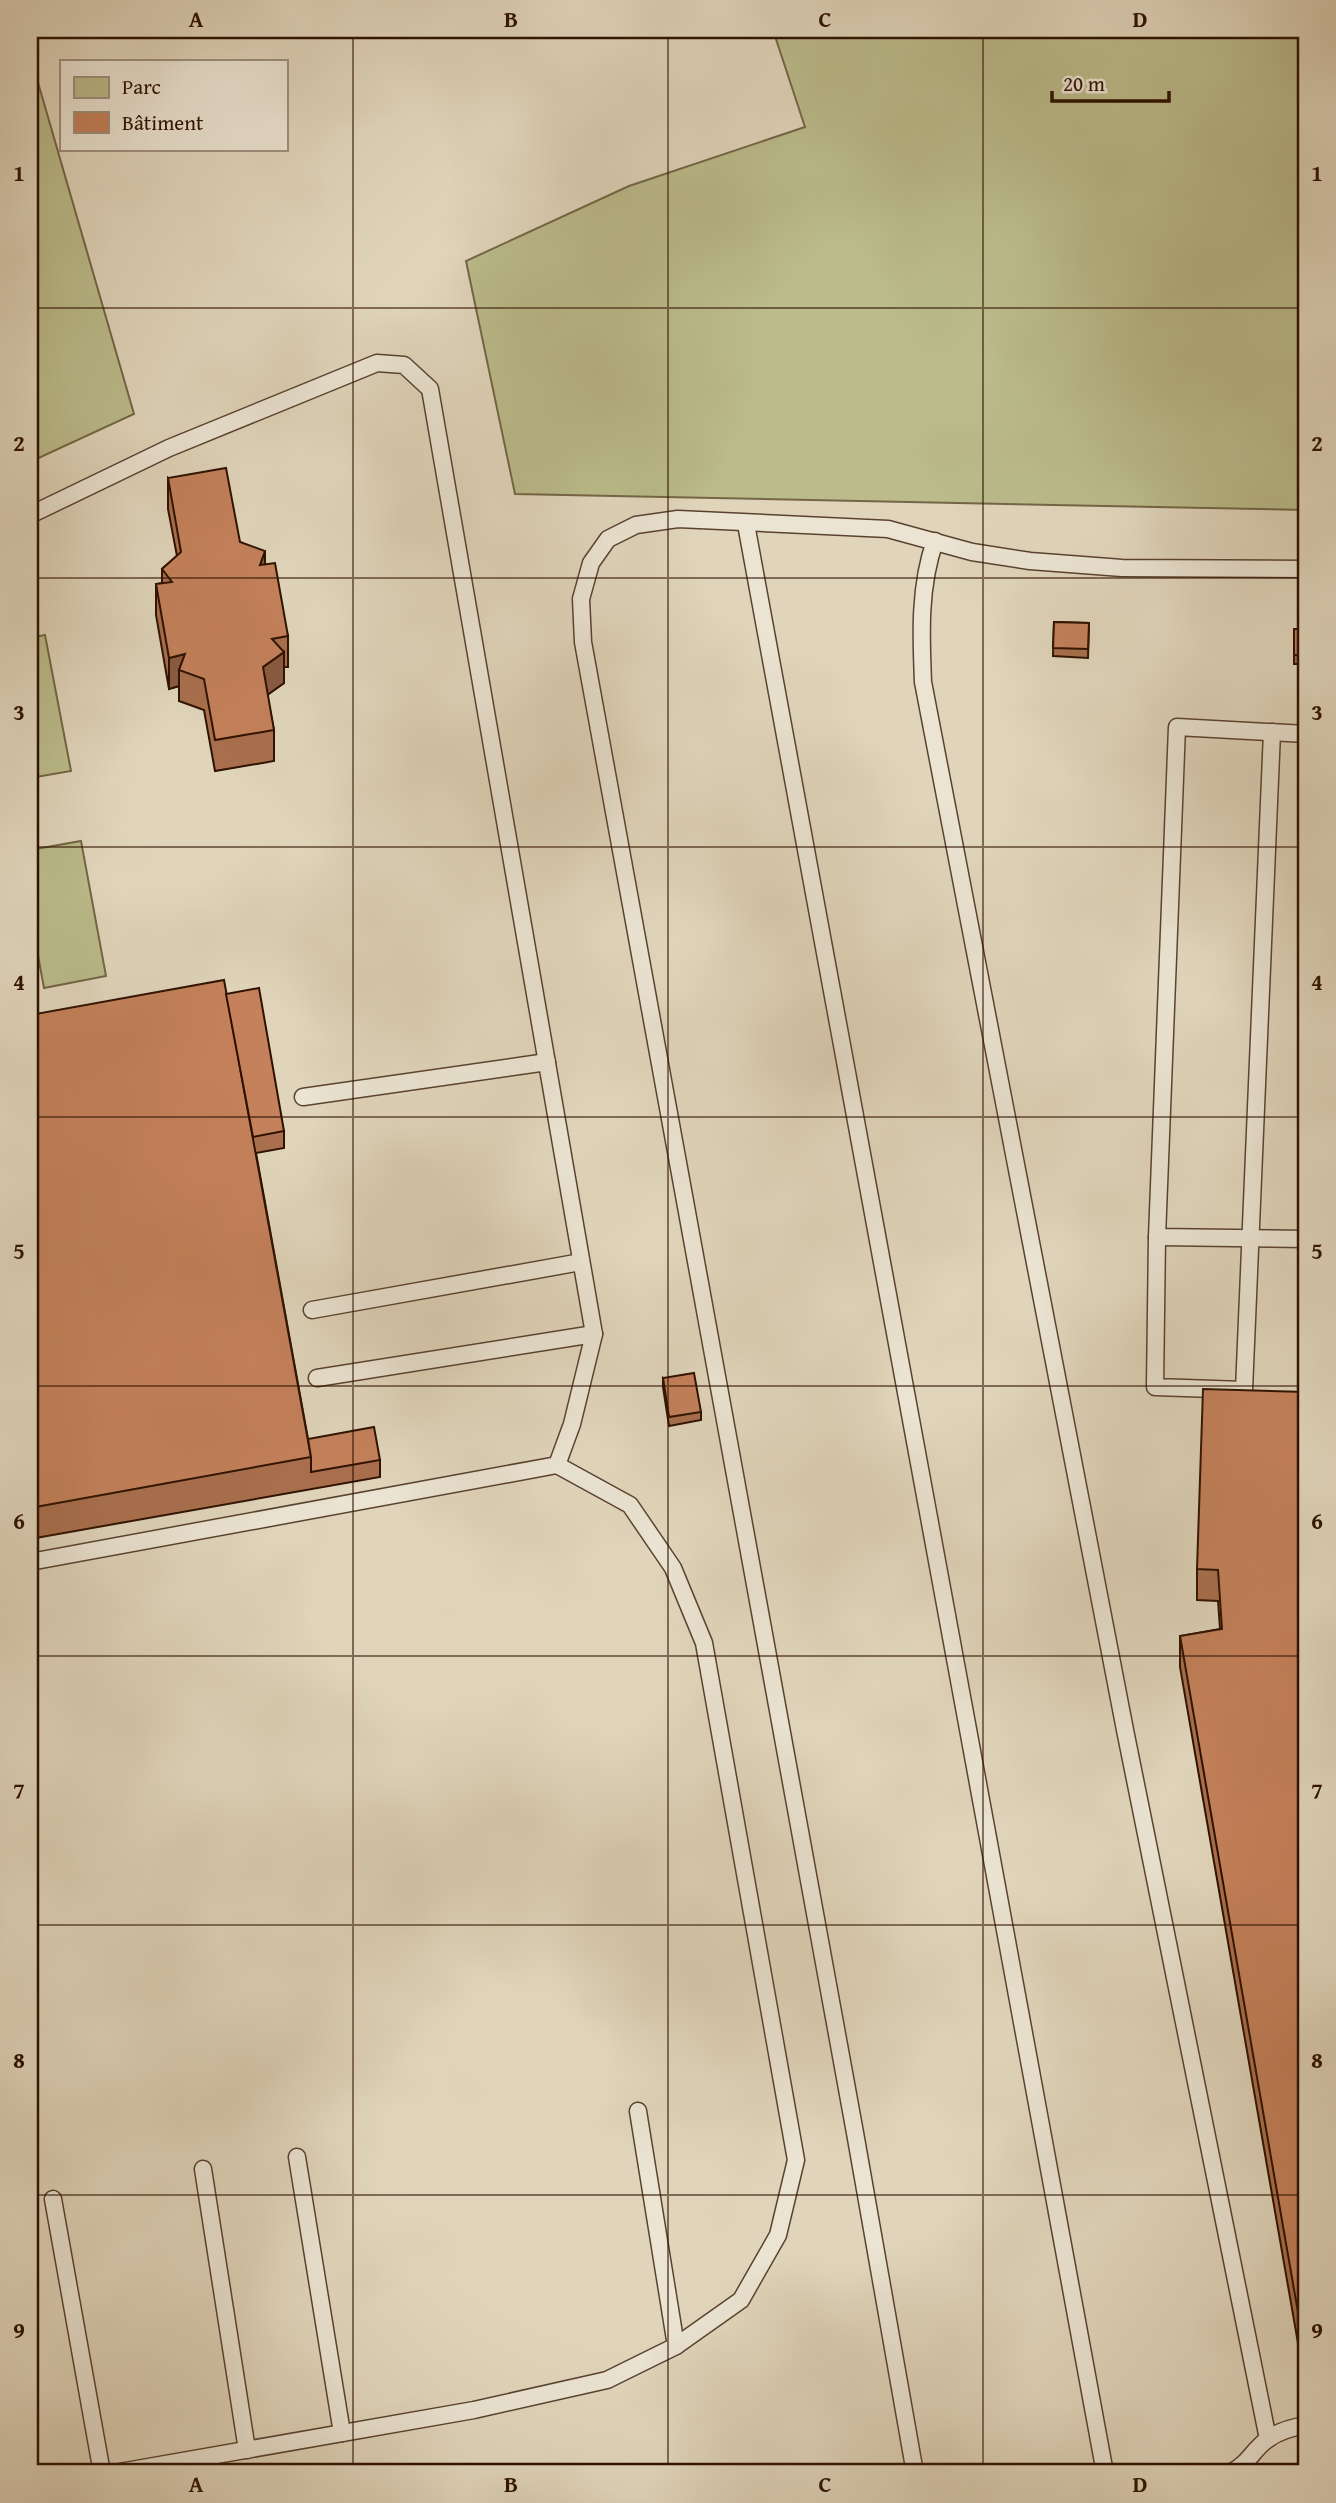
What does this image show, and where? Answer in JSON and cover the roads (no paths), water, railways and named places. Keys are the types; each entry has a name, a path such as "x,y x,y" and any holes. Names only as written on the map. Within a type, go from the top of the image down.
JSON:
{"lane":[{"path":"30,515 169,448 377,363 404,365 430,389 594,1334 572,1424 557,1465"},
{"path":"915,2473 834,2008 711,1353 583,642 581,598 591,563 608,538 636,525 678,519 888,529 972,552 1030,561 1122,568 1306,569"},
{"path":"746,524 1105,2473"},
{"path":"935,541 927,571 920,628 923,682 1122,1717 1268,2439"},
{"path":"1272,732 1244,1390 1155,1387 1157,1237 1177,727 1272,732 1306,734"},
{"path":"303,1097 547,1062"},
{"path":"1157,1237 1306,1239"},
{"path":"312,1310 581,1262"},
{"path":"317,1378 594,1334"},
{"path":"30,1562 557,1465 631,1505 673,1568 704,1643 796,2160 778,2235 741,2300 676,2346 607,2380 474,2410 114,2473"},
{"path":"638,2111 676,2346"},
{"path":"298,2157 342,2433"},
{"path":"203,2169 247,2450"},
{"path":"53,2199 103,2473"},
{"path":"1230,2473 1244,2466 1268,2439 1291,2428 1306,2425"}]}
